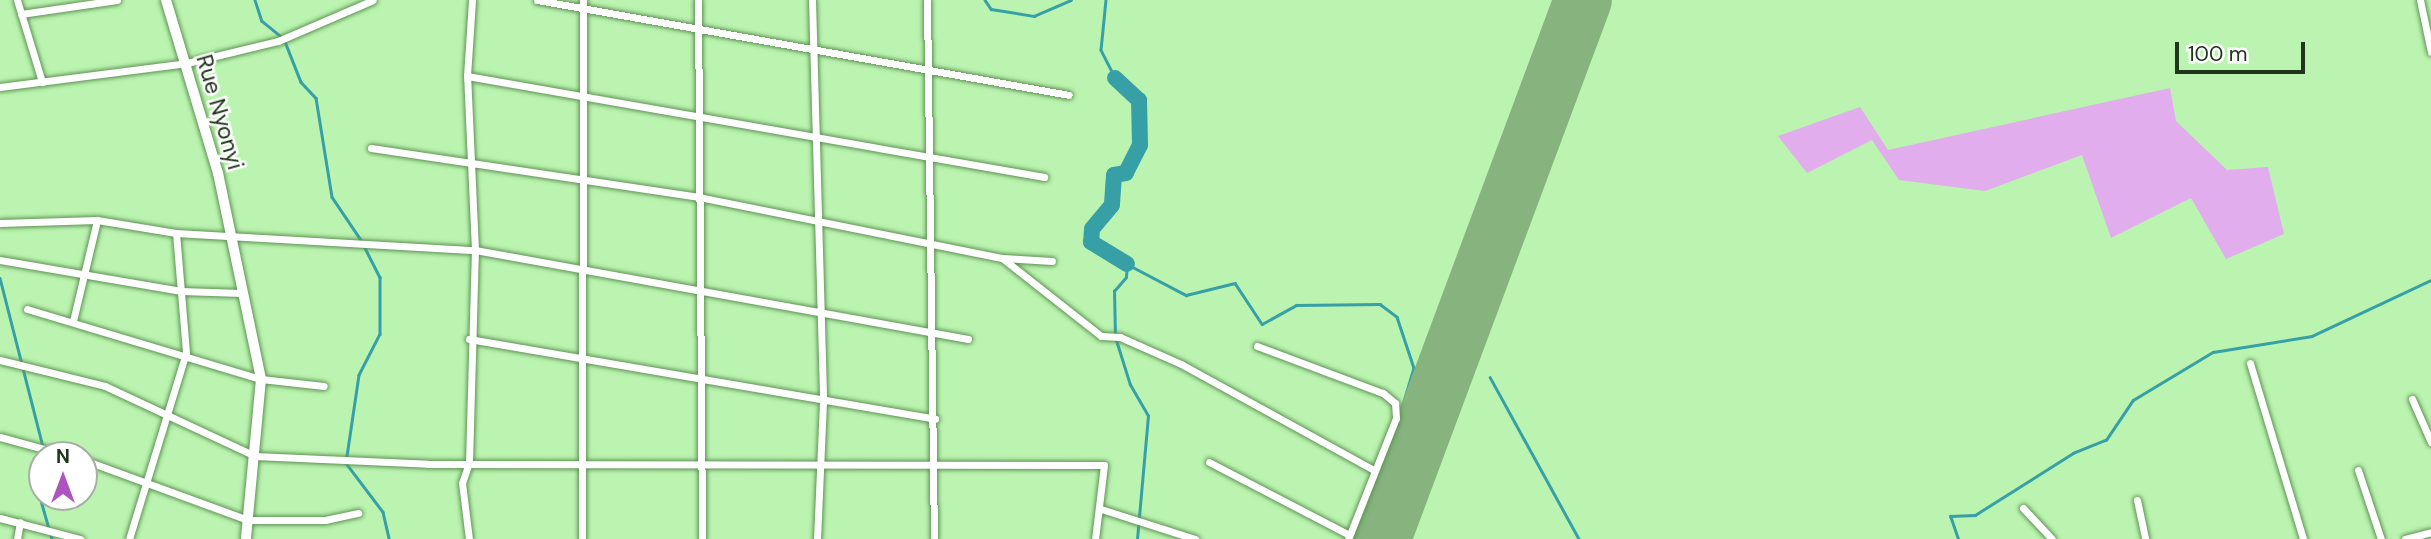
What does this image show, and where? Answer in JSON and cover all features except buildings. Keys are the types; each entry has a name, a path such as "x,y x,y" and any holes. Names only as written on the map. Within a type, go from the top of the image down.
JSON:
{"street":[{"path":"17,0 42,82"},
{"path":"22,14 117,0"},
{"name":"Rue Nyonyi","path":"166,0 187,63 231,236 261,379 246,539"},
{"path":"0,87 187,63 278,41 373,0"},
{"path":"469,539 462,483 469,463 469,339 475,250 467,76 472,0"},
{"path":"537,0 582,3 928,74 1069,95"},
{"path":"698,0 699,197 704,288 700,464 702,539"},
{"path":"812,0 818,138 818,310 823,402 816,464 817,539"},
{"path":"927,0 933,158 931,245 935,419 934,539"},
{"path":"2420,0 2431,52"},
{"path":"582,3 587,269 582,539"},
{"path":"467,76 585,94 1044,177"},
{"path":"370,148 699,197 1002,258 1052,261"},
{"path":"73,321 97,220"},
{"path":"0,223 97,220 176,233 475,250 704,288 968,339"},
{"path":"130,539 144,479 186,352 176,233"},
{"path":"1002,258 1101,336 1120,337 1181,364 1374,470"},
{"path":"0,260 85,277 181,291 242,293"},
{"path":"27,309 186,352 261,379 324,386"},
{"path":"469,339 586,355 823,402 935,419"},
{"path":"1209,462 1348,537 1396,418 1389,397 1258,346"},
{"path":"0,360 105,386 255,456 356,456 469,463 934,463 1104,466 1096,539"},
{"path":"2250,363 2303,539"},
{"path":"2412,399 2431,442"},
{"path":"0,437 28,445"},
{"path":"98,464 144,479 248,520 325,520 358,513"},
{"path":"2358,470 2381,539"},
{"path":"2137,500 2145,539"},
{"path":"2023,508 2052,539"},
{"path":"1101,509 1195,539"},
{"path":"0,518 45,527 80,539"},
{"path":"17,539 20,522"},
{"path":"2405,539 2431,532"}],"shaded area":[{"path":"2170,88 2176,121 2227,170 2268,167 2284,234 2226,259 2191,198 2111,238 2082,155 1985,191 1899,180 1872,140 1807,173 1778,136 1860,107 1888,150"}],"waterway":[{"path":"255,0 262,21 284,39 301,82 316,98 332,197 361,240"},
{"path":"985,0 991,9 1034,16 1071,0"},
{"path":"1106,0 1101,50 1115,78"},
{"path":"1115,78 1139,100 1140,145 1126,173 1114,175 1112,205 1092,229 1091,242 1127,264"},
{"path":"364,246 380,277 380,334 359,375 346,463 383,512 389,539"},
{"path":"1137,539 1148,416 1130,385 1115,337 1114,291 1126,277 1127,264 1186,295 1235,283 1262,324 1296,305 1380,304 1397,317 1414,368 1399,418"},
{"path":"0,278 41,441"},
{"path":"1958,539 1950,516 1975,515 2073,453 2106,440 2133,400 2213,352 2312,336 2431,280"},
{"path":"1490,377 1579,539"},
{"path":"1353,539 1384,457"},
{"path":"44,511 52,539"}],"runway":[{"path":"1382,539 1583,0"}]}
